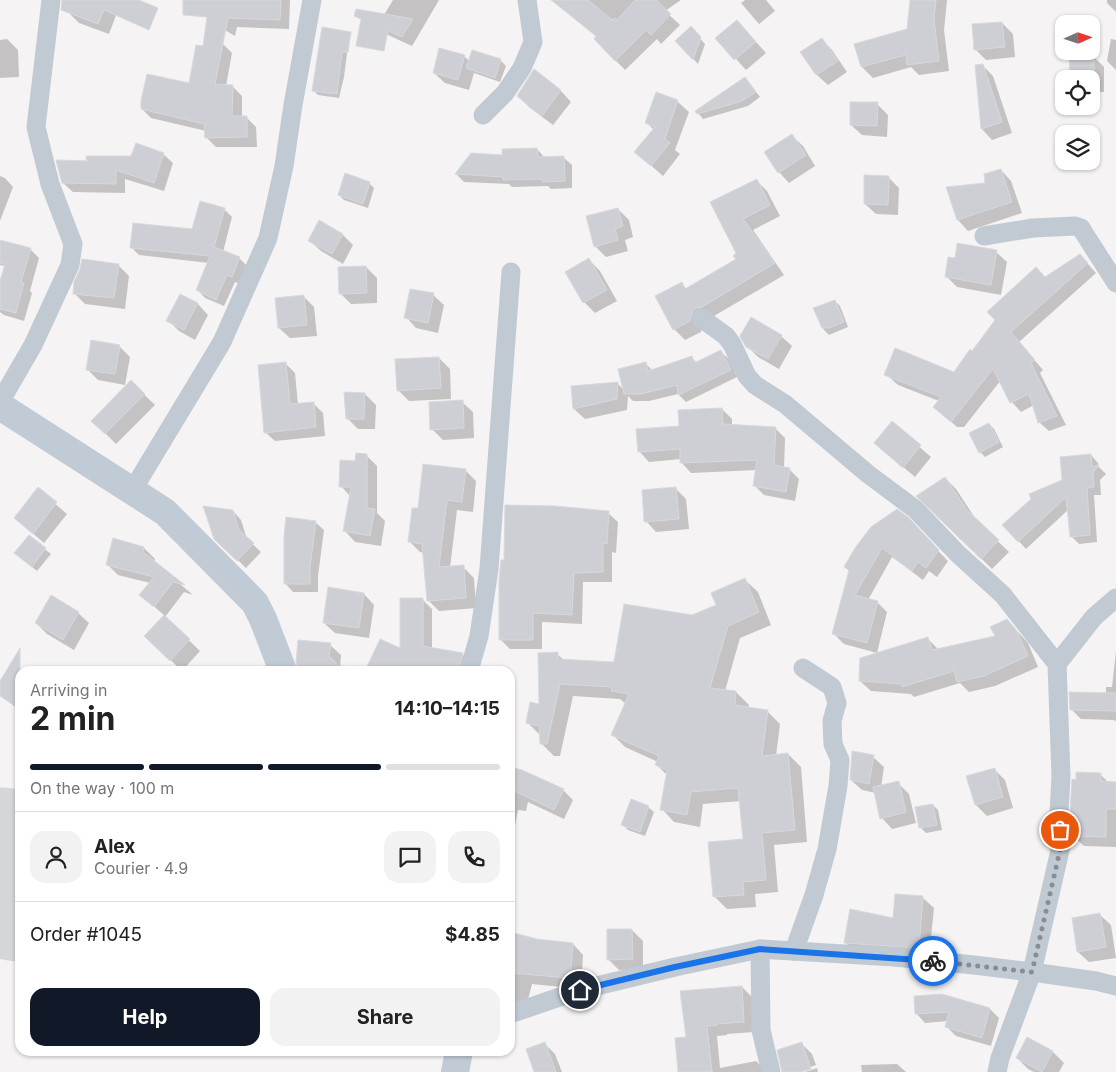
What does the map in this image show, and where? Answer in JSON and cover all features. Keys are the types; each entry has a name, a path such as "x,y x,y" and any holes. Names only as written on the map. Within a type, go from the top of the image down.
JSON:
{"street":[{"path":"0,402 37,337 70,265 73,244 50,184 36,127 51,0"},
{"path":"132,491 222,342 268,238 284,166 312,0"},
{"path":"483,115 509,87 522,68 533,42 527,0"},
{"path":"984,236 1034,228 1075,226 1081,228 1116,283"},
{"path":"470,666 479,636 489,569 511,272"},
{"path":"701,318 726,336 732,344 747,376 755,385 785,404 868,474 915,509 958,554 1003,595 1057,664 1062,776 1059,813 1061,846 1032,972 1000,1058 997,1072"},
{"path":"0,406 165,512 255,603 281,666"},
{"path":"1057,664 1094,617 1116,598"},
{"path":"794,951 814,895 827,849 838,786 840,760 833,744 832,721 837,703 832,687 803,668"},
{"path":"515,1012 580,990 760,949 894,957 1032,972 1116,986"},
{"path":"760,949 761,1030 771,1072"}],"building":[{"path":"62,0 139,0 158,8 149,30 104,10 98,24 61,10"},
{"path":"183,0 281,0 280,20 228,18 215,84 233,85 232,116 247,116 247,137 205,138 204,124 141,109 147,74 189,83 196,45 203,46 207,17 183,15"},
{"path":"551,0 588,0 612,20 615,18 617,20 635,0 656,0 671,14 651,35 646,30 615,61 594,39 596,36"},
{"path":"910,0 936,0 934,19 939,61 907,65 906,55 861,67 854,44 907,29"},
{"path":"356,9 413,19 402,37 388,31 384,51 356,46 361,19 354,16"},
{"path":"737,20 756,42 734,60 715,38"},
{"path":"1002,22 1005,47 974,50 972,24"},
{"path":"691,26 701,37 693,60 675,41"},
{"path":"322,27 351,32 348,52 342,52 337,94 312,91"},
{"path":"822,38 838,61 816,75 800,52"},
{"path":"439,48 465,55 458,80 433,73"},
{"path":"472,50 501,59 495,78 466,68"},
{"path":"1070,60 1094,60 1094,70 1069,70"},
{"path":"983,64 1002,122 981,129 975,65"},
{"path":"534,69 561,90 542,116 517,96"},
{"path":"745,77 756,92 742,101 697,114 695,111"},
{"path":"656,92 678,100 665,139 670,143 651,166 634,152 655,127 645,123"},
{"path":"850,102 878,102 877,126 850,125"},
{"path":"792,134 806,155 778,173 764,152"},
{"path":"136,143 164,153 154,183 116,170 116,184 62,183 56,160 89,161 86,160 86,156 131,156"},
{"path":"537,148 538,157 564,156 565,181 542,182 542,179 503,180 503,177 455,174 471,153 502,155 502,149"},
{"path":"1001,169 1012,202 957,220 946,187 985,183 984,174"},
{"path":"345,173 370,182 363,204 338,195"},
{"path":"864,175 889,176 888,205 864,204"},
{"path":"757,179 770,205 743,219 775,263 702,307 696,308 692,312 690,321 673,330 655,296 682,282 685,289 736,259 733,256 736,253 710,202"},
{"path":"200,201 225,208 214,247 240,257 232,277 227,275 216,300 196,290 210,256 130,248 133,223 192,229"},
{"path":"618,208 623,226 615,229 618,240 594,247 586,216"},
{"path":"319,220 343,234 332,254 308,241"},
{"path":"0,240 31,248 21,282 24,283 16,313 0,309 0,281 5,264 0,263"},
{"path":"957,243 997,250 991,285 945,277 948,257 955,258"},
{"path":"1080,254 1088,263 1011,332 1035,360 1031,363 1057,416 1038,423 1029,394 1010,403 993,369 951,422 933,407 941,397 884,375 895,348 954,372 970,349 972,351 995,320 987,312 1036,267 1045,277"},
{"path":"589,258 607,290 583,303 565,272"},
{"path":"82,259 119,264 114,298 73,294 74,282"},
{"path":"366,266 367,293 339,294 338,267"},
{"path":"410,289 434,293 428,323 404,318"},
{"path":"180,294 198,303 184,330 166,321"},
{"path":"304,295 307,325 278,328 275,298"},
{"path":"835,300 844,322 829,328 822,328 813,308"},
{"path":"751,317 782,335 768,359 746,347 740,336"},
{"path":"91,340 120,345 115,374 86,370"},
{"path":"721,350 731,370 678,395 677,385 641,394 624,394 618,369 646,362 648,371 692,356 694,363"},
{"path":"439,357 441,388 397,391 395,359"},
{"path":"286,362 290,404 314,402 316,427 264,433 258,365"},
{"path":"131,380 145,394 105,434 91,421"},
{"path":"618,382 617,399 573,409 571,386"},
{"path":"344,392 365,393 364,419 346,419"},
{"path":"463,400 464,428 430,430 429,402"},
{"path":"722,408 723,424 776,427 774,465 790,468 786,492 753,486 757,460 680,463 680,449 638,452 636,429 679,426 678,410"},
{"path":"892,421 921,445 903,468 874,443"},
{"path":"989,423 999,442 979,453 969,433"},
{"path":"356,453 367,454 367,508 375,509 370,536 343,531 351,487 339,487 340,460 355,461"},
{"path":"1091,454 1092,467 1099,466 1093,472 1094,487 1087,488 1090,535 1070,537 1066,497 1018,542 1002,525 1031,499 1029,494 1062,480 1060,457"},
{"path":"423,464 466,469 462,502 447,500 439,567 464,565 466,598 427,601 422,544 408,542 412,508 418,508"},
{"path":"945,477 967,510 999,540 981,559 916,496"},
{"path":"38,487 57,502 33,534 14,518"},
{"path":"676,487 679,519 644,522 642,490"},
{"path":"505,505 555,506 609,511 607,544 603,543 603,572 574,573 572,615 533,613 533,640 499,640 499,580 501,560 504,560"},
{"path":"203,506 233,510 239,530 254,543 237,561 214,539"},
{"path":"897,509 908,517 939,550 926,568 918,562 912,571 882,548 855,595 878,601 867,643 832,634 849,570 844,567 855,548 871,527"},
{"path":"286,517 316,521 310,567 310,584 284,584"},
{"path":"29,535 46,548 32,567 14,553"},
{"path":"113,538 144,547 143,552 185,585 173,582 154,607 139,595 154,577 106,565"},
{"path":"745,578 759,612 728,626 710,688 736,691 735,705 768,710 762,756 788,753 795,830 762,833 766,880 743,882 744,895 713,897 708,842 743,839 738,788 691,792 687,815 660,810 667,770 655,765 659,756 611,735 629,694 611,691 612,687 560,684 547,744 540,744 539,726 526,723 530,702 539,704 538,653 558,652 558,659 614,662 624,604 692,615 716,605 711,593"},
{"path":"328,587 364,593 359,628 323,623"},
{"path":"51,595 79,612 63,640 35,623"},
{"path":"400,598 423,598 423,646 463,653 459,666 367,666 380,639 400,648"},
{"path":"164,615 190,639 170,661 144,636"},
{"path":"1007,619 1017,631 1028,656 984,676 957,682 954,671 902,687 901,684 859,681 860,658 928,637 932,650 995,636 990,627"},
{"path":"298,640 331,643 329,656 339,666 297,666"},
{"path":"20,648 20,666 15,666 15,705 0,696 0,681"},
{"path":"1069,692 1116,693 1116,711 1070,710"},
{"path":"852,751 874,755 869,784 850,780"},
{"path":"515,768 564,789 554,810 515,791"},
{"path":"995,768 1003,797 975,805 966,776"},
{"path":"1076,772 1101,773 1101,781 1116,782 1116,809 1106,809 1106,837 1072,836 1070,813 1072,779 1076,780"},
{"path":"899,781 906,812 880,819 873,787"},
{"path":"631,799 649,806 640,832 621,825"},
{"path":"933,804 937,825 919,828 915,807"},
{"path":"895,894 923,896 919,948 844,943 850,909 893,918"},
{"path":"1100,913 1106,947 1077,952 1072,918"},
{"path":"607,929 632,929 633,959 607,960"},
{"path":"515,933 537,939 573,943 570,978 515,973"},
{"path":"742,986 744,1022 707,1026 712,1072 678,1072 675,1038 686,1037 680,991"},
{"path":"942,994 990,1008 982,1038 945,1027 949,1012 915,1014 914,996"},
{"path":"1027,1037 1053,1051 1042,1072 1016,1058"},
{"path":"545,1042 556,1072 534,1072 526,1049"},
{"path":"802,1042 811,1069 801,1072 782,1072 777,1050"}],"runway":[{"path":"0,867 15,878"}],"way so far":[{"path":"933,961 1032,972 1061,846 1060,830"}],"route":[{"path":"580,990 760,949 933,961"}]}
